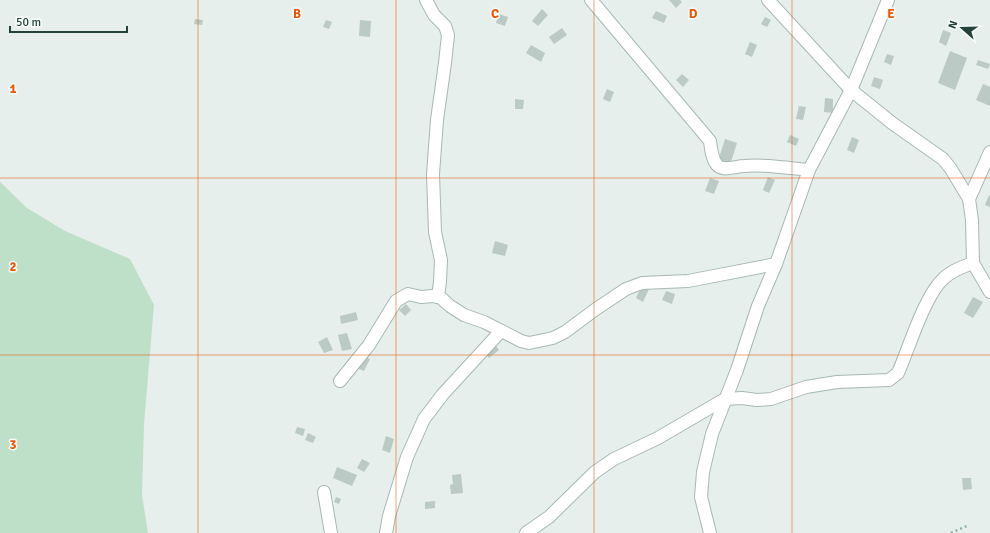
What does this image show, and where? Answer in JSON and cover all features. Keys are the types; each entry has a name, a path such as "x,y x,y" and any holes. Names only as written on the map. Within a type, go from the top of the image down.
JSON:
{"street":[{"path":"426,0 434,15 445,26 448,35 437,120 433,174 435,232 441,260 438,296"},
{"path":"592,0 710,141 712,154 717,165 726,169 736,166 752,165 809,170"},
{"path":"768,0 852,90 892,123 942,159 951,169 969,199 972,220 973,263 990,292"},
{"path":"710,533 701,496 703,472 712,434 737,370 758,306 776,264 809,170 852,90 888,0"},
{"path":"969,199 990,152"},
{"path":"526,533 549,517 595,472 614,460 658,438 725,399 771,399 806,387 837,382 889,380 893,378 898,373 931,295 943,279 956,269 973,263"},
{"path":"340,381 369,345 396,301 408,294 421,297 438,296 464,315 484,322 521,341 529,343 553,338 565,332 626,289 642,283 688,281 776,264"},
{"path":"386,533 389,516 406,457 424,419 443,394 501,331"},
{"path":"324,492 331,533"}],"path":[{"path":"951,533 970,525"}],"green space":[{"path":"0,182 27,208 65,231 130,259 154,305 144,425 142,495 148,533 0,533"}],"building":[{"path":"669,0 680,0 682,2 676,8"},
{"path":"542,9 548,15 538,26 532,21"},
{"path":"656,11 667,16 664,23 652,18"},
{"path":"499,14 508,17 505,26 496,23"},
{"path":"765,17 771,20 767,27 761,24"},
{"path":"195,19 203,20 202,25 194,24"},
{"path":"326,20 332,22 329,29 323,27"},
{"path":"360,20 371,21 370,37 359,36"},
{"path":"562,28 567,35 554,44 549,37"},
{"path":"943,30 951,33 946,46 939,42"},
{"path":"750,42 757,45 752,57 745,54"},
{"path":"531,45 545,53 541,62 526,53"},
{"path":"950,51 967,58 955,90 938,83"},
{"path":"887,54 894,56 891,65 884,62"},
{"path":"978,60 990,64 988,69 976,65"},
{"path":"682,74 689,80 683,87 676,80"},
{"path":"874,77 883,80 880,89 871,86"},
{"path":"983,84 990,87 990,106 976,100"},
{"path":"607,89 614,92 610,102 603,99"},
{"path":"825,98 833,99 833,113 824,112"},
{"path":"515,99 524,100 523,109 515,109"},
{"path":"799,106 806,107 803,120 796,119"},
{"path":"790,135 799,139 796,146 787,142"},
{"path":"852,137 859,140 854,153 847,150"},
{"path":"725,139 737,143 730,165 718,161"},
{"path":"768,177 775,180 769,193 763,190"},
{"path":"710,178 719,181 714,194 705,191"},
{"path":"989,195 990,196 990,207 985,205"},
{"path":"495,241 508,245 505,256 492,253"},
{"path":"642,285 649,289 643,302 636,298"},
{"path":"666,291 675,294 672,304 662,300"},
{"path":"973,297 983,302 973,318 964,313"},
{"path":"406,304 411,310 405,316 399,310"},
{"path":"356,312 358,320 341,324 340,316"},
{"path":"347,333 352,349 342,351 338,335"},
{"path":"327,337 333,350 324,353 318,342"},
{"path":"494,343 499,350 489,358 483,351"},
{"path":"363,356 370,359 364,371 357,368"},
{"path":"297,427 305,429 303,436 295,433"},
{"path":"308,433 316,437 313,443 305,440"},
{"path":"386,436 394,439 390,453 382,450"},
{"path":"362,459 370,463 364,472 357,468"},
{"path":"337,467 357,475 352,486 333,478"},
{"path":"461,474 463,493 451,494 450,485 453,484 452,475"},
{"path":"962,478 971,478 972,489 963,490"},
{"path":"336,497 341,499 339,504 334,502"},
{"path":"435,501 435,508 425,509 425,502"}]}
